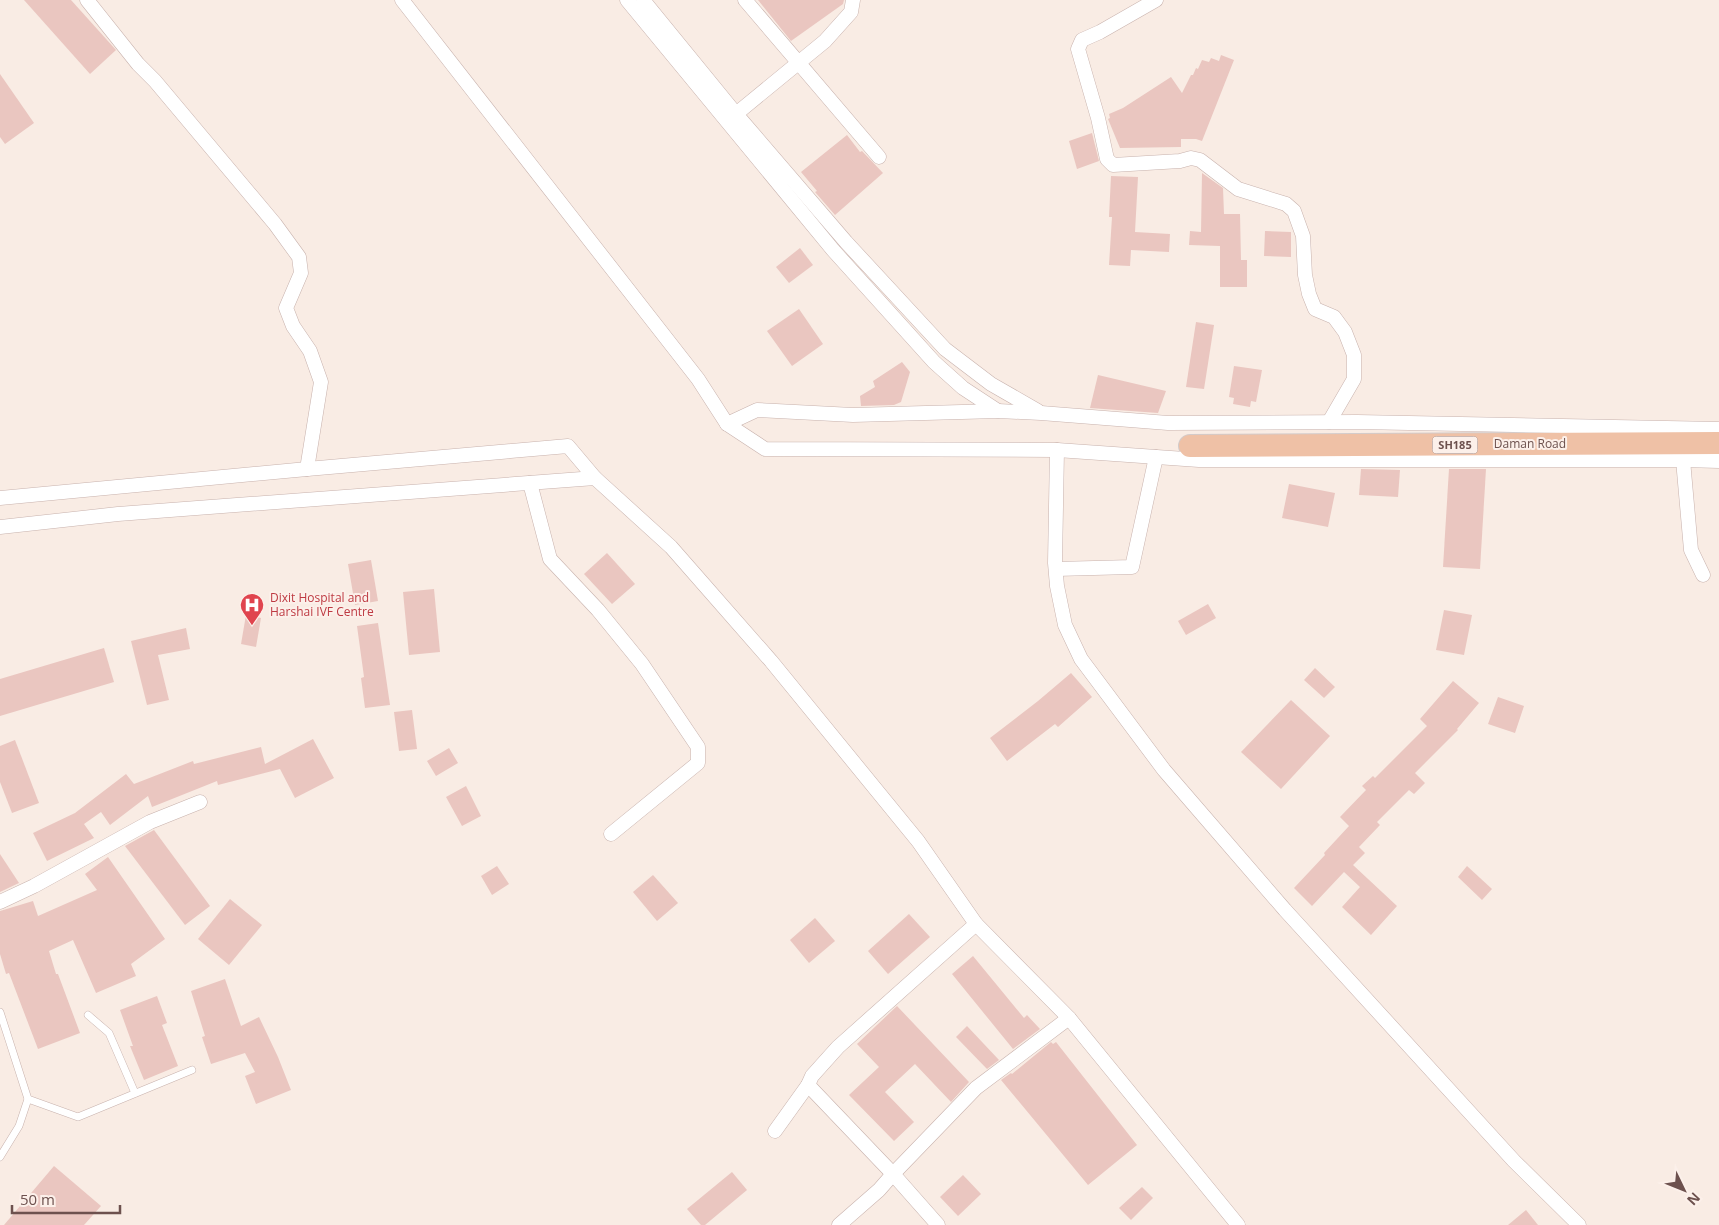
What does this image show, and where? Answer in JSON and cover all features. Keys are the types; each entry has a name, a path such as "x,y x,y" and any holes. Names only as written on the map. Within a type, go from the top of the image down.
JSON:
{"main road":[{"name":"Daman Road","path":"1190,446 1719,443"}],"street":[{"path":"87,0 138,64 156,81 269,216 299,258 301,273 286,308 293,326 310,352 321,382 307,469"},
{"path":"402,0 698,379 727,424 765,449 1057,450 1199,460 1719,461"},
{"path":"627,0 839,257 934,362 963,388 998,411"},
{"path":"643,0 736,114 846,242 945,349 991,384 1041,413"},
{"path":"745,0 879,157"},
{"path":"736,114 832,34 851,12 853,0"},
{"path":"1156,0 1100,32 1082,40 1078,49 1098,118 1107,159 1113,165 1180,161 1191,158 1200,160 1238,189 1286,204 1294,211 1303,236 1304,275 1315,309 1334,318 1345,332 1354,355 1354,379 1329,422"},
{"path":"727,424 757,410 853,415 998,411 1168,423 1329,422 1719,429"},
{"path":"0,498 568,446 595,478 671,547 770,661 918,841 976,924 1069,1018 1238,1225"},
{"path":"1057,450 1056,569 1060,606 1065,625 1081,659 1182,792 1285,910 1514,1161 1579,1225"},
{"path":"1056,569 1132,567 1156,457"},
{"path":"1683,460 1691,550 1703,575"},
{"path":"0,527 118,514 595,478"},
{"path":"530,483 550,559 598,610 642,664 698,746 698,763 611,834"},
{"path":"0,902 34,886 150,822 200,802"},
{"path":"776,1130 808,1085 812,1076 838,1047 976,924"},
{"path":"839,1225 880,1190 892,1174 976,1088 1069,1018"},
{"path":"808,1085 938,1225"}],"lane":[{"path":"0,1012 28,1099 19,1126 0,1157"},
{"path":"88,1015 109,1033 135,1093"},
{"path":"28,1099 78,1117 192,1070"}],"building":[{"path":"24,0 71,0 116,50 90,74"},
{"path":"758,0 844,0 843,4 791,41"},
{"path":"1221,55 1234,60 1202,141 1181,139 1181,147 1120,148 1108,119 1110,118 1109,114 1123,108 1171,77 1182,93 1191,75 1193,75 1196,68 1198,69 1202,60 1209,62 1211,58 1219,61"},
{"path":"0,74 34,123 5,144 0,137"},
{"path":"1092,133 1099,161 1077,169 1069,141"},
{"path":"847,135 860,152 862,151 883,173 835,215 801,172"},
{"path":"1202,173 1223,188 1224,214 1240,214 1241,260 1247,260 1247,287 1220,287 1220,246 1189,245 1190,231 1201,232"},
{"path":"1111,176 1138,177 1135,232 1170,234 1169,252 1131,250 1130,266 1109,265 1112,217 1109,217"},
{"path":"1265,231 1291,232 1291,257 1264,256"},
{"path":"800,248 813,265 789,283 776,267"},
{"path":"799,309 823,344 792,366 767,331"},
{"path":"1196,322 1214,325 1204,389 1186,387"},
{"path":"902,362 910,372 901,402 894,405 861,406 860,396 875,387 873,381"},
{"path":"1234,366 1262,370 1256,402 1251,401 1250,407 1233,404 1234,398 1229,397"},
{"path":"1098,375 1166,391 1158,413 1090,408"},
{"path":"1361,469 1400,470 1398,497 1359,495"},
{"path":"1449,469 1486,469 1480,569 1443,567"},
{"path":"1289,484 1335,493 1328,527 1282,518"},
{"path":"607,553 635,584 612,604 584,574"},
{"path":"371,560 378,601 355,605 348,564"},
{"path":"434,589 440,652 409,655 403,592"},
{"path":"1208,604 1216,618 1186,635 1178,621"},
{"path":"1444,610 1472,615 1464,655 1436,650"},
{"path":"246,615 261,618 256,647 241,644"},
{"path":"378,623 390,705 365,708 361,678 364,677 357,626"},
{"path":"186,628 190,649 158,655 169,700 147,705 131,641"},
{"path":"104,648 114,682 0,716 0,679"},
{"path":"1315,668 1335,687 1324,698 1304,680"},
{"path":"1071,673 1092,697 1058,727 1055,724 1007,761 990,738"},
{"path":"1453,681 1479,703 1458,730 1415,773 1425,783 1414,794 1409,790 1377,822 1380,825 1359,847 1365,853 1353,865 1397,906 1371,935 1342,907 1360,887 1344,872 1312,906 1294,888 1349,826 1340,817 1366,790 1362,786 1373,776 1375,778 1427,726 1420,719"},
{"path":"1498,697 1524,706 1515,733 1488,724"},
{"path":"1291,700 1330,736 1281,789 1241,752"},
{"path":"412,710 417,749 399,751 394,712"},
{"path":"313,739 334,778 295,798 280,769 218,785 217,781 152,807 148,796 110,825 101,812 84,824 94,838 47,861 33,833 75,813 126,774 134,784 193,761 194,764 261,747 265,764"},
{"path":"15,740 39,803 12,813 0,782 0,746"},
{"path":"449,748 458,763 436,776 427,761"},
{"path":"466,786 481,816 462,826 446,797"},
{"path":"154,830 210,906 185,925 125,846"},
{"path":"0,854 19,883 0,892"},
{"path":"108,857 165,939 131,964 136,976 96,993 73,940 49,951 56,974 58,974 80,1033 38,1049 9,973 6,974 0,954 0,911 33,901 38,916 97,890 85,874"},
{"path":"497,866 509,884 492,895 481,876"},
{"path":"1467,866 1492,889 1482,900 1458,877"},
{"path":"653,875 678,903 657,921 633,892"},
{"path":"230,899 262,925 229,965 198,939"},
{"path":"909,914 930,937 888,974 868,951"},
{"path":"815,918 835,941 809,963 790,940"},
{"path":"973,956 1024,1018 1027,1015 1040,1029 1013,1049 952,974"},
{"path":"225,979 241,1026 259,1017 291,1090 256,1104 245,1076 255,1072 245,1053 211,1064 202,1037 205,1036 191,991"},
{"path":"157,996 167,1023 162,1025 178,1066 144,1080 130,1046 133,1046 120,1010"},
{"path":"897,1006 969,1082 951,1102 915,1064 885,1092 914,1122 894,1141 849,1095 879,1067 857,1044"},
{"path":"967,1026 999,1060 987,1069 956,1037"},
{"path":"1051,1042 1053,1044 1056,1042 1137,1145 1088,1185 1001,1080 1012,1074"},
{"path":"54,1166 101,1206 84,1225 4,1225"},
{"path":"732,1172 747,1190 705,1225 701,1225 687,1209"},
{"path":"963,1175 981,1194 958,1216 940,1197"},
{"path":"1142,1187 1153,1198 1131,1220 1119,1208"},
{"path":"1526,1210 1538,1225 1508,1225"}],"place":[{"name":"Dixit Hospital and Harshai IVF Centre","path":"252,626"}]}
